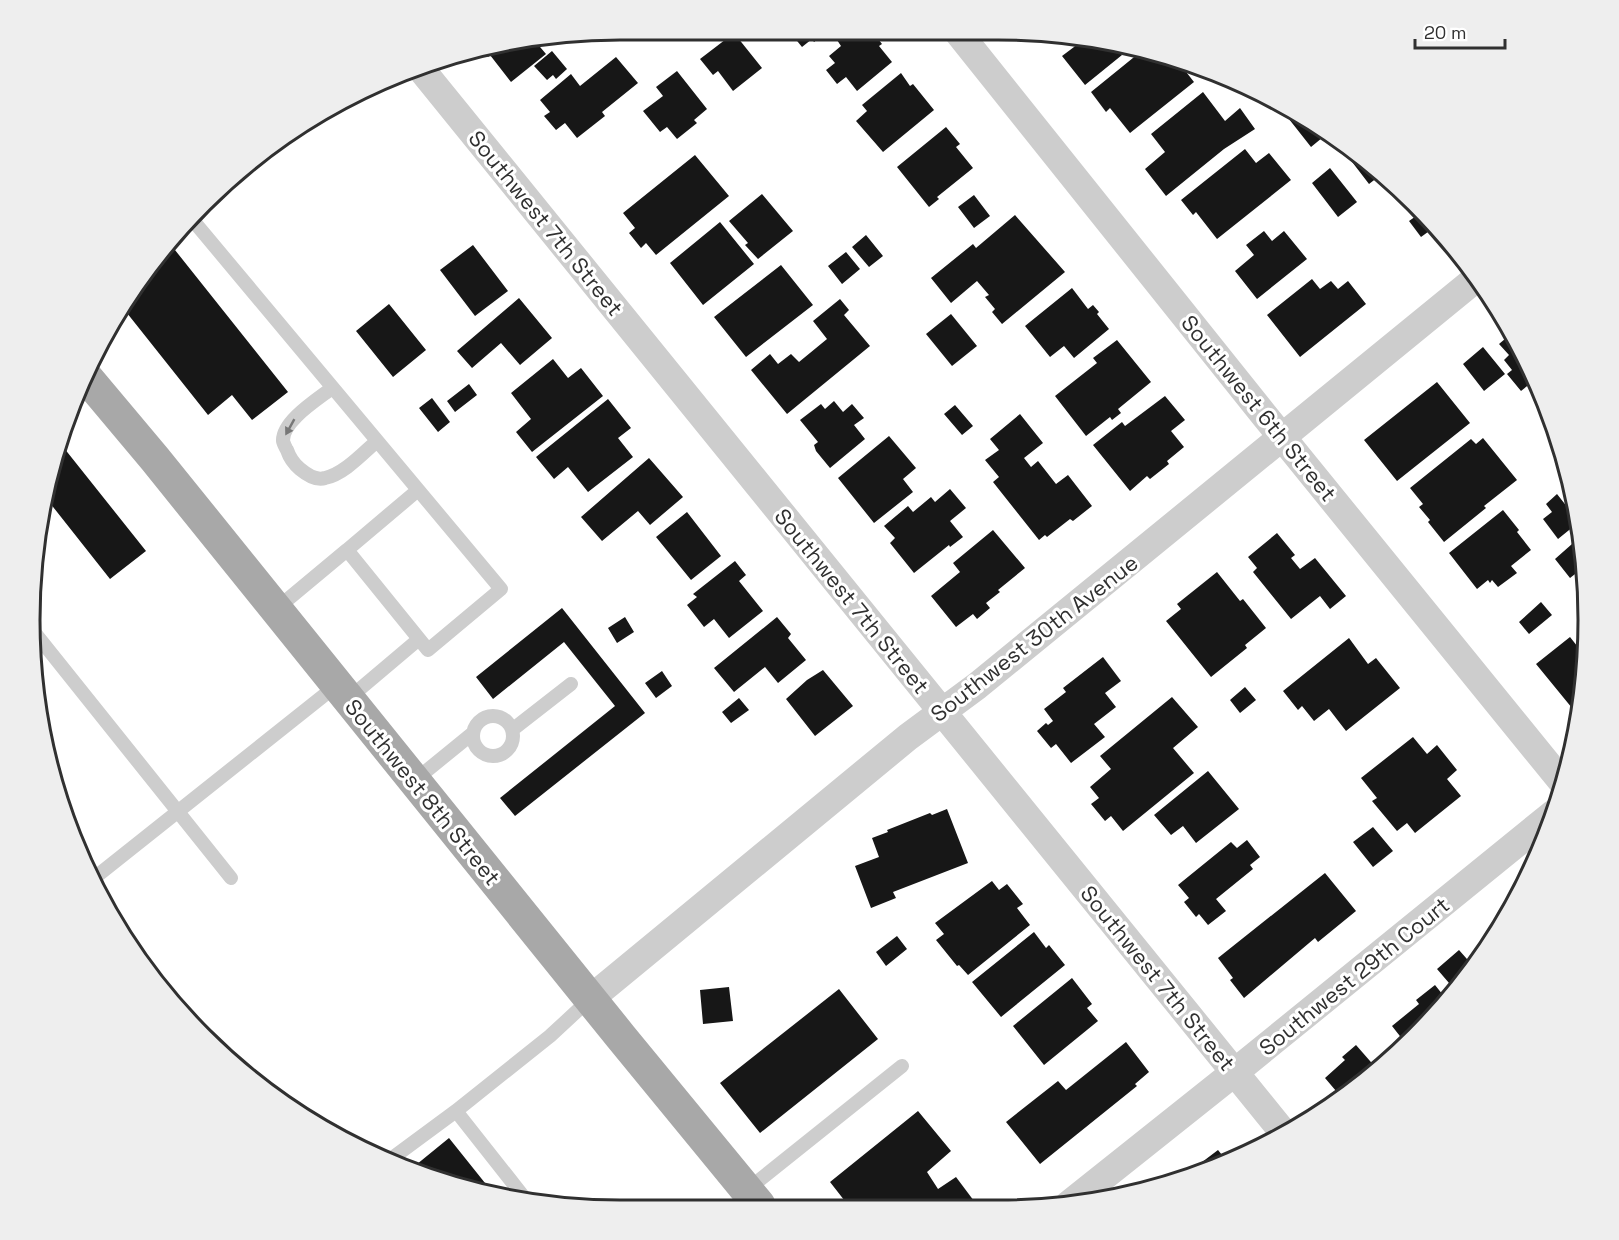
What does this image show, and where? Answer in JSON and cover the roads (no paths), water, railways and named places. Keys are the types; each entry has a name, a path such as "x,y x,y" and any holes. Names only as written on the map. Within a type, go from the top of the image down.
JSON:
{"main road":[{"name":"Southwest 8th Street","path":"91,383 753,1198"}],"street":[{"name":"Southwest 6th Street","path":"964,40 1282,438 1557,776"},
{"name":"Southwest 7th Street","path":"425,74 1279,1127"},
{"name":"Southwest 30th Avenue","path":"590,999 899,745 986,679 1470,283"},
{"name":"Southwest 29th Court","path":"1082,1194 1541,823"}],"lane":[{"path":"196,225 501,589 428,650 347,550"},
{"path":"332,388 299,413 286,432 283,441 297,467 310,476 323,479 340,471 377,441"},
{"path":"275,610 418,490"},
{"path":"99,874 179,811 419,639"},
{"path":"41,640 231,878"},
{"path":"512,730 571,684"},
{"path":"485,717 504,719 512,730 512,743 504,753 485,755 475,746 473,733 475,726 485,717"},
{"path":"414,781 473,733"},
{"path":"397,1155 550,1036 590,999"},
{"path":"753,1198 902,1066"},
{"path":"456,1111 518,1190"}]}
